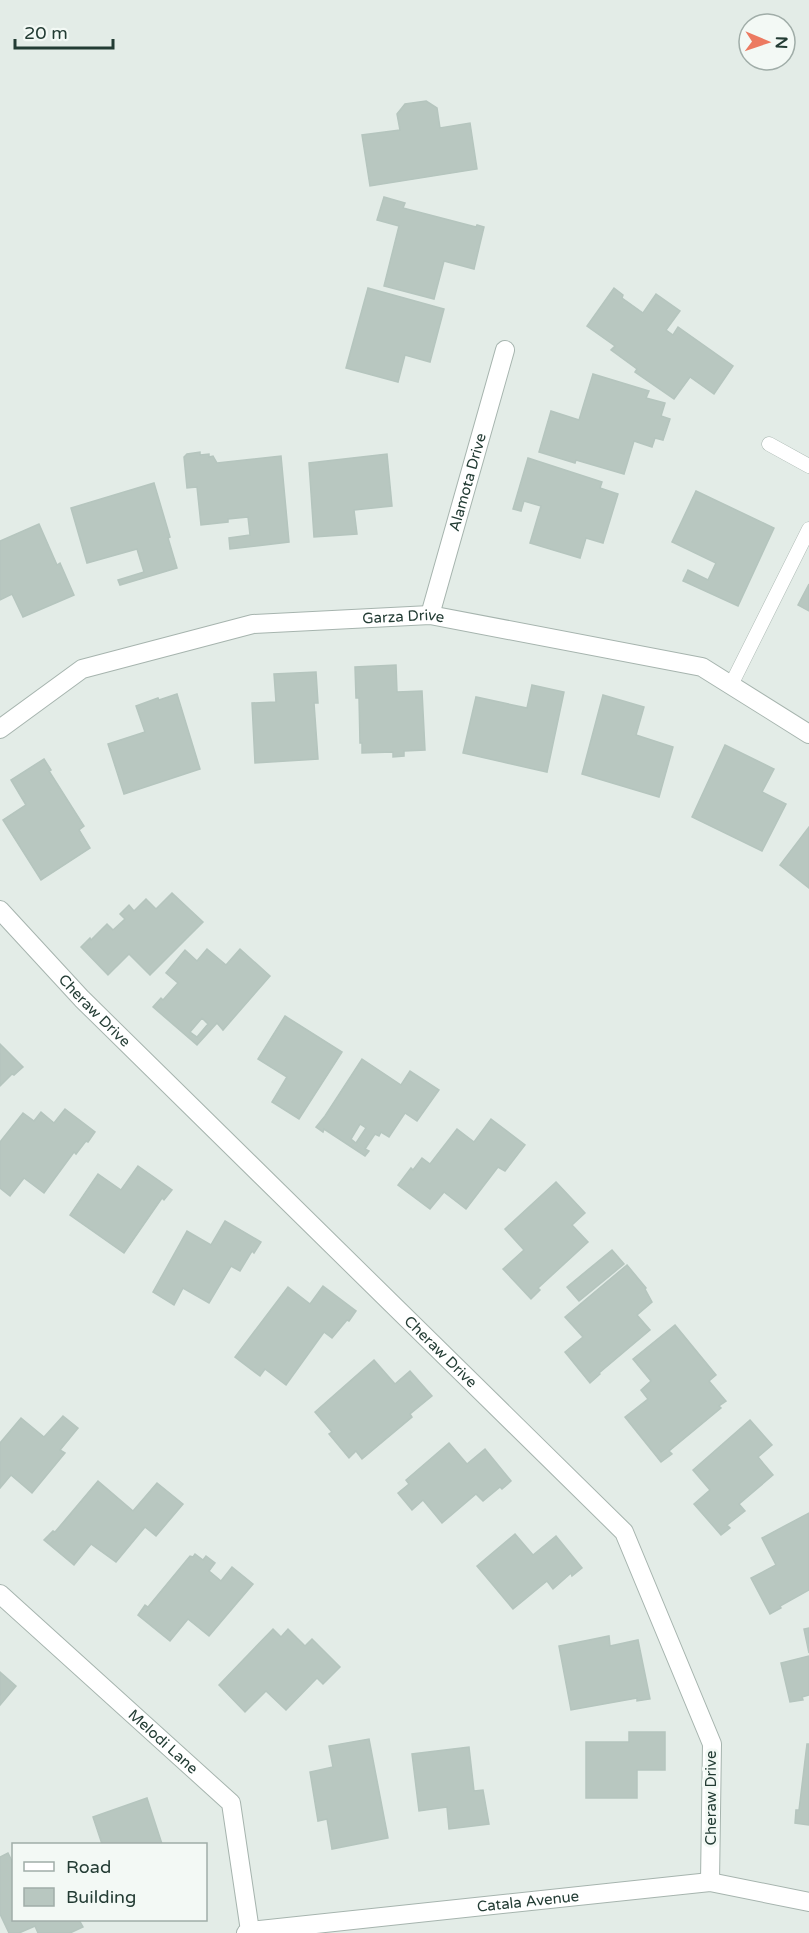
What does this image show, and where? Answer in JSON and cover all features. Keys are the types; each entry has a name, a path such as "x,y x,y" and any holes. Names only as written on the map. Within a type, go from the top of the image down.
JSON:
{"street":[{"name":"Alamota Drive","path":"430,615 505,350"},
{"name":"Garza Drive","path":"0,729 82,669 93,666 253,624 430,615 702,667 809,734"},
{"name":"Cheraw Drive","path":"0,910 82,999 624,1532 712,1744 710,1882"},
{"name":"Melodi Lane","path":"0,1594 231,1803 248,1932"},
{"name":"Catala Avenue","path":"248,1932 710,1882 809,1902"}],"lane":[{"path":"769,444 809,466"},
{"path":"731,685 809,529"}],"building":[{"path":"426,101 437,108 440,128 470,123 477,169 370,186 362,135 400,130 397,114 405,104"},
{"path":"384,197 405,203 403,208 476,227 477,225 484,227 474,269 444,261 434,299 384,286 399,226 377,220"},
{"path":"368,288 444,309 430,362 405,355 398,382 346,368"},
{"path":"614,288 623,295 622,298 643,313 656,294 680,311 666,330 673,335 678,327 733,366 714,394 690,377 674,399 635,372 637,369 611,350 615,346 587,326"},
{"path":"593,374 649,391 646,398 665,403 661,416 670,419 663,440 655,438 652,447 634,441 624,474 539,452 551,411 579,420"},
{"path":"200,452 200,455 213,456 217,463 281,456 289,542 230,549 229,538 250,535 248,517 201,525 197,487 187,488 184,457 187,454"},
{"path":"387,454 392,506 354,510 357,534 314,537 309,463"},
{"path":"528,458 602,482 600,488 618,494 603,543 586,538 580,558 530,543 541,506 524,501 521,511 513,509"},
{"path":"154,483 177,568 120,585 118,580 144,572 137,549 87,563 71,508"},
{"path":"696,491 774,528 738,606 683,581 688,570 708,580 716,563 672,542"},
{"path":"39,524 57,565 60,563 74,595 23,617 12,594 0,600 0,541"},
{"path":"809,584 809,611 798,605"},
{"path":"396,665 397,692 422,691 425,750 404,751 404,756 393,757 393,752 362,753 355,667"},
{"path":"316,672 318,703 314,703 318,759 255,763 252,703 276,702 274,674"},
{"path":"532,685 564,692 547,772 463,753 476,697 527,708"},
{"path":"177,694 200,769 124,794 108,744 145,732 136,706"},
{"path":"603,695 644,707 636,735 673,747 659,797 582,774"},
{"path":"725,745 774,769 762,792 786,804 762,851 692,817"},
{"path":"44,759 51,770 49,771 84,826 79,830 90,848 41,880 3,820 26,805 11,780"},
{"path":"809,827 809,888 780,865"},
{"path":"172,893 203,922 150,975 129,954 108,975 81,947 107,924 113,930 125,919 120,914 129,905 134,911 146,899 156,909"},
{"path":"207,949 226,965 240,949 270,976 223,1030 217,1023 197,1045 153,1007 161,998 163,1000 178,983 166,973 185,950 197,961","holes":["202,1018 208,1024 197,1037 190,1032"]},
{"path":"285,1016 342,1052 299,1119 272,1102 287,1077 258,1059"},
{"path":"0,1044 23,1067 0,1086"},
{"path":"362,1059 401,1085 410,1071 439,1090 417,1121 405,1113 389,1137 381,1132 379,1136 375,1134 365,1149 369,1151 365,1156 324,1129 323,1132 316,1127","holes":["360,1124 366,1128 356,1143 351,1139"]},
{"path":"65,1109 95,1132 76,1154 74,1152 44,1193 24,1178 10,1196 0,1188 0,1142 23,1113 34,1121 41,1112 54,1123"},
{"path":"491,1119 525,1145 505,1171 498,1167 466,1209 444,1192 430,1209 398,1185 422,1158 430,1164 457,1129 474,1142"},
{"path":"138,1166 172,1190 164,1200 162,1198 124,1253 70,1215 98,1174 121,1190"},
{"path":"556,1182 585,1213 572,1225 588,1242 538,1288 540,1290 531,1299 503,1269 524,1250 505,1229"},
{"path":"225,1221 261,1242 254,1253 252,1251 240,1271 231,1266 209,1303 183,1288 174,1305 153,1292 187,1231 211,1245"},
{"path":"612,1250 624,1264 579,1301 567,1287"},
{"path":"627,1265 646,1288 652,1302 637,1315 650,1330 590,1383 565,1352 583,1337 565,1317"},
{"path":"323,1286 356,1311 332,1338 324,1332 286,1385 265,1369 260,1376 235,1357 288,1287 310,1304"},
{"path":"675,1325 716,1375 709,1381 726,1401 719,1406 721,1408 669,1451 672,1454 661,1462 625,1417 648,1399 641,1390 651,1381 633,1359"},
{"path":"374,1360 395,1384 410,1371 432,1396 410,1414 412,1417 362,1459 356,1451 349,1458 329,1434 332,1432 315,1412"},
{"path":"63,1416 78,1428 60,1450 65,1453 32,1493 11,1475 0,1488 0,1443 21,1418 44,1437"},
{"path":"750,1420 772,1445 758,1457 773,1475 739,1504 745,1511 727,1525 730,1528 721,1535 694,1504 710,1490 693,1470"},
{"path":"449,1443 467,1464 485,1449 511,1481 483,1501 476,1494 442,1523 423,1500 412,1510 398,1493 409,1484 406,1480"},
{"path":"98,1481 133,1511 157,1483 183,1504 156,1536 145,1527 116,1562 91,1544 74,1565 44,1540 53,1531 55,1532"},
{"path":"809,1513 809,1590 770,1614 751,1578 776,1565 762,1538"},
{"path":"515,1534 533,1555 556,1536 582,1568 572,1576 571,1573 553,1589 547,1581 513,1609 477,1566"},
{"path":"195,1554 203,1560 206,1556 215,1563 209,1571 221,1581 232,1567 253,1584 209,1636 188,1619 170,1641 138,1615 145,1605 148,1607 190,1556 193,1557"},
{"path":"809,1628 809,1653 804,1629"},
{"path":"273,1629 281,1637 288,1629 305,1646 312,1639 340,1667 323,1684 317,1678 286,1710 266,1691 245,1712 219,1685"},
{"path":"609,1636 610,1646 638,1640 650,1699 637,1701 637,1698 571,1710 559,1646"},
{"path":"809,1656 809,1695 802,1697 803,1700 790,1702 781,1663"},
{"path":"0,1672 16,1686 0,1705"},
{"path":"629,1732 665,1732 665,1770 637,1770 637,1798 586,1798 586,1742 629,1742"},
{"path":"369,1739 388,1838 332,1849 327,1819 318,1821 310,1772 333,1767 329,1746"},
{"path":"807,1744 809,1744 809,1825 795,1823 796,1810 799,1810"},
{"path":"469,1747 474,1791 483,1790 489,1824 449,1829 447,1807 419,1811 412,1754"},
{"path":"147,1798 162,1843 102,1843 93,1817"},
{"path":"8,1853 12,1861 12,1921 80,1921 83,1927 70,1933 38,1933 35,1926 19,1933 9,1933 0,1914 0,1857"}]}
